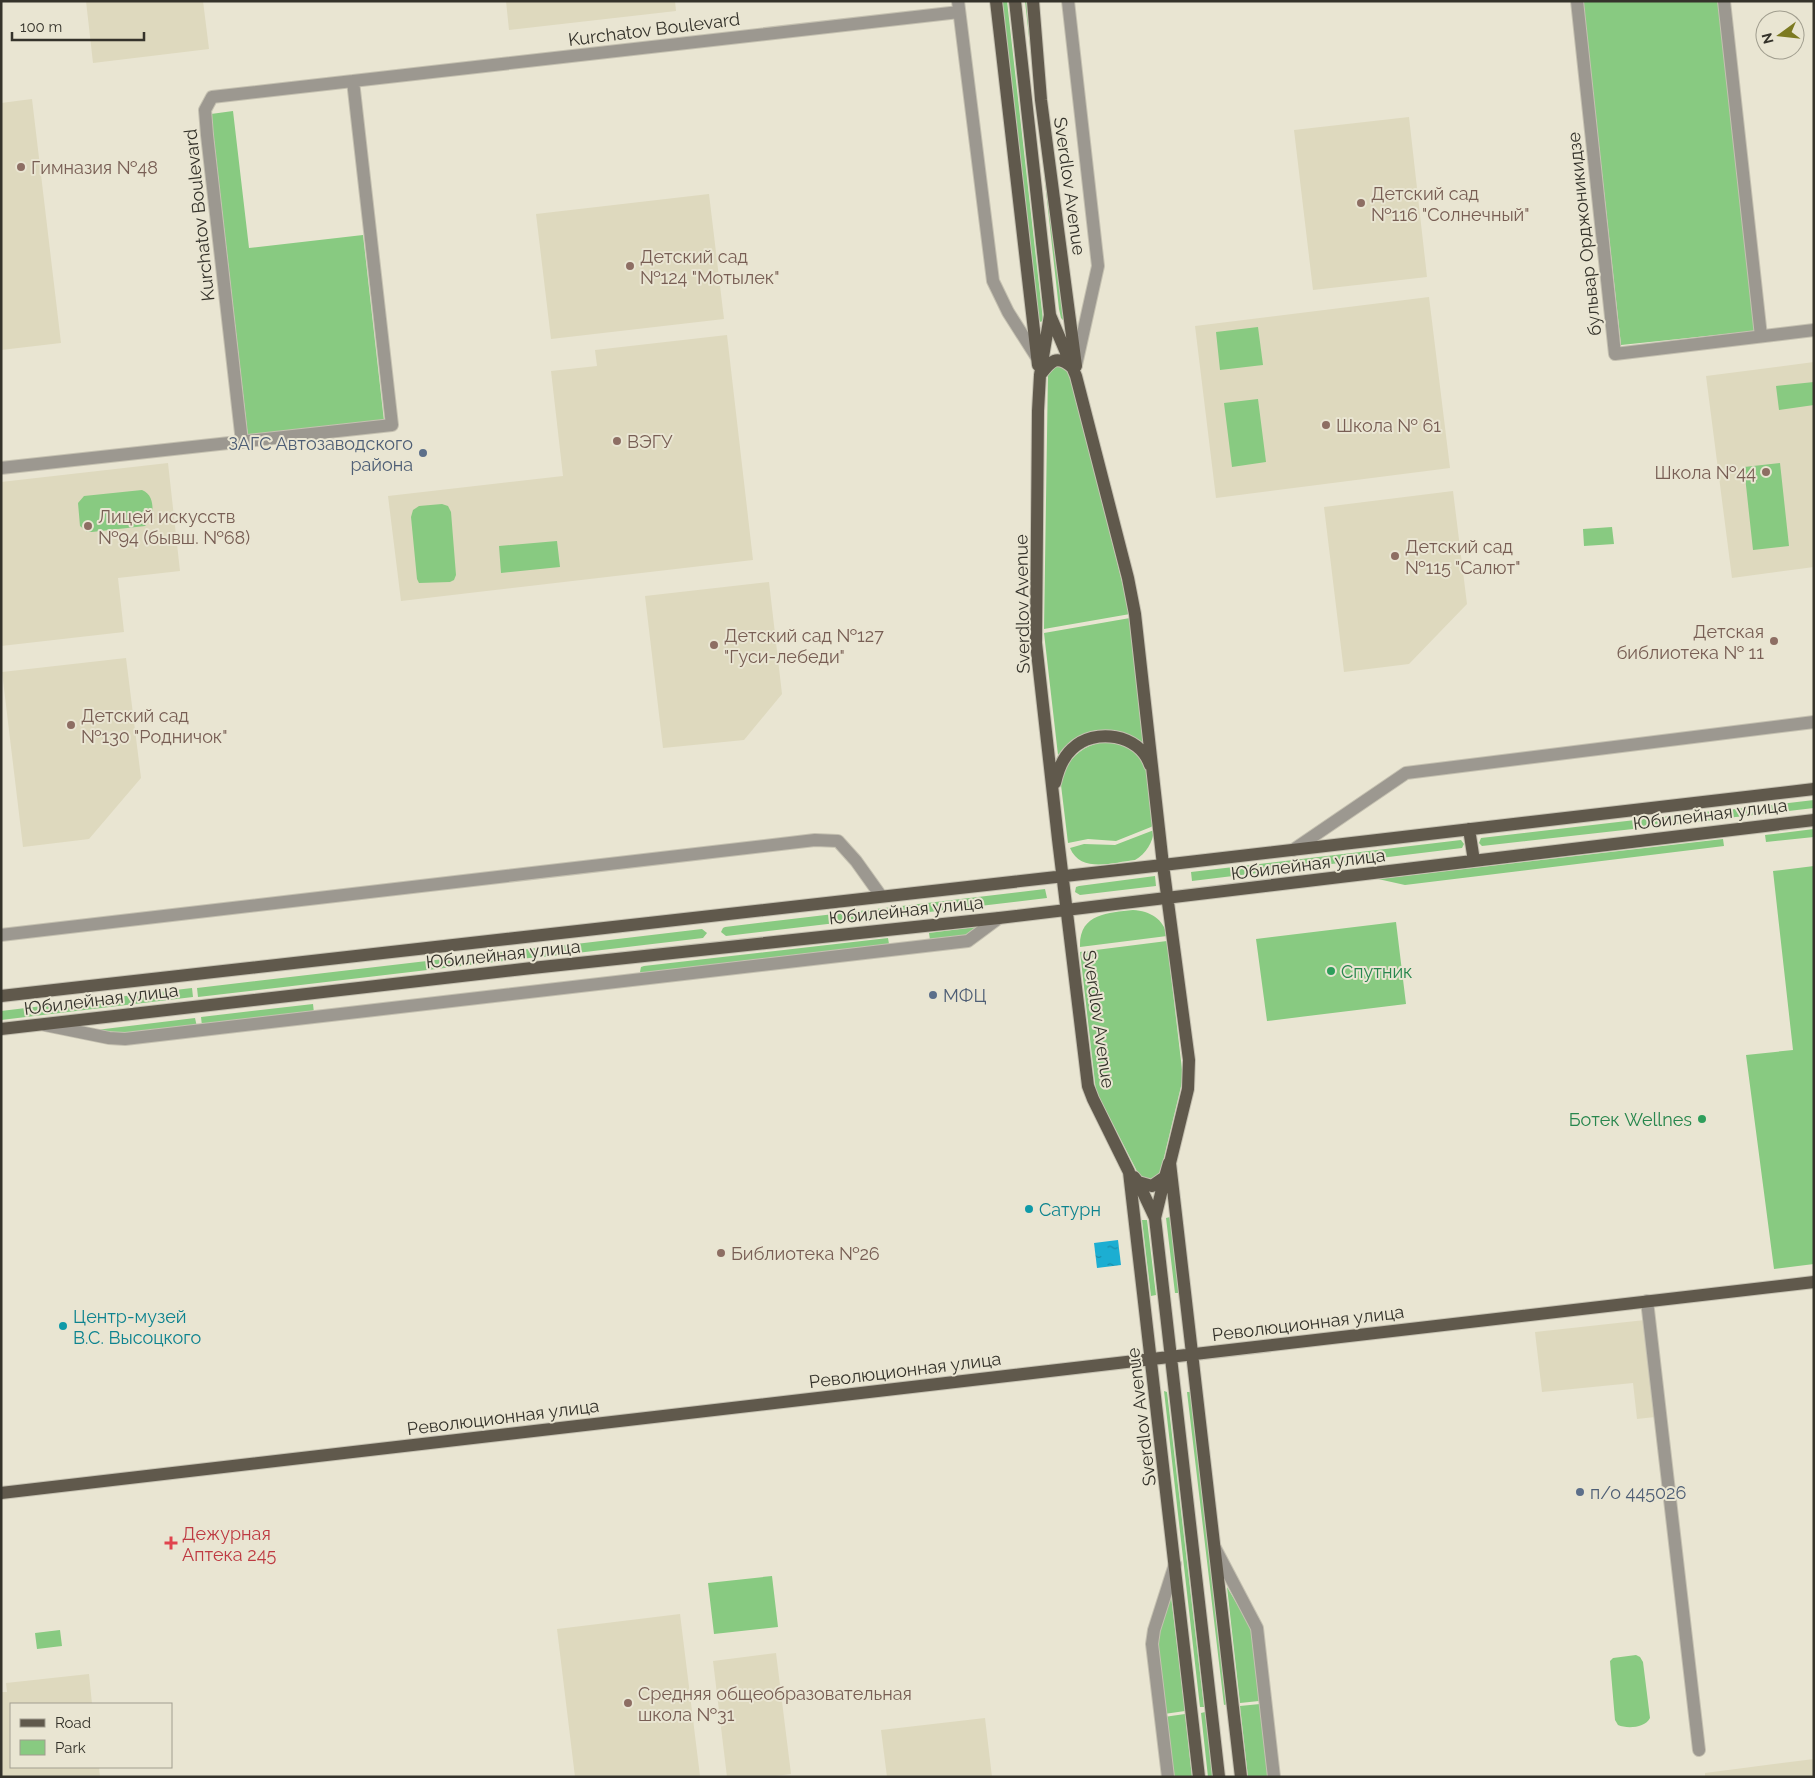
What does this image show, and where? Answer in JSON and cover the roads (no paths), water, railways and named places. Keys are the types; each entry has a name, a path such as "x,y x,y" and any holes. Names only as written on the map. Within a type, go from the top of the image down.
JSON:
{"main road":[{"name":"Sverdlov Avenue","path":"996,1 1036,356 1040,375"},
{"name":"Sverdlov Avenue","path":"1015,1 1050,315 1040,375 1038,420 1036,642 1062,876 1088,1086 1092,1099 1155,1218"},
{"name":"Sverdlov Avenue","path":"1033,1 1041,100 1075,370 1131,596 1190,1075 1155,1218 1219,1777"},
{"name":"Sverdlov Avenue","path":"1050,315 1075,370"},
{"path":"1040,375 1050,362 1056,360 1064,360 1075,370"},
{"path":"1053,791 1058,770 1064,759 1073,748 1085,740 1096,737 1110,736 1124,739 1135,745 1145,753 1153,772"},
{"name":"Юбилейная улица","path":"1,996 1163,865 1814,789"},
{"name":"Юбилейная улица","path":"1,1029 998,918 1814,820"},
{"path":"1469,829 1474,861"},
{"name":"Sverdlov Avenue","path":"1170,1163 1241,1777"},
{"name":"Sverdlov Avenue","path":"1134,1177 1152,1359 1199,1777"},
{"path":"1134,1177 1152,1186 1165,1177"},
{"name":"Революционная улица","path":"1,1493 1814,1282"}],"street":[{"path":"1068,1 1098,266 1075,370"},
{"name":"бульвар Орджоникидзе","path":"1576,1 1615,354 1814,330"},
{"path":"1724,1 1761,336"},
{"path":"959,6 993,281 1008,312 1036,356"},
{"name":"Kurchatov Boulevard","path":"242,442 205,110 212,97 959,6"},
{"path":"1,468 392,426 353,81"},
{"path":"1292,850 1406,773 1814,722"},
{"path":"1,935 815,840 838,841 856,861 882,896"},
{"path":"40,1024 109,1038 125,1039 968,941 998,918"},
{"path":"1647,1301 1699,1750"},
{"path":"1215,1548 1257,1628 1274,1777"},
{"path":"1168,1777 1152,1644 1154,1630 1175,1564"}],"water":[{"path":"1118,1240 1121,1265 1097,1268 1094,1243"}],"place":[{"name":"Гимназия №48","path":"21,167"},
{"name":"Детский сад №116 \"Солнечный\"","path":"1361,203"},
{"name":"Детский сад №124 \"Мотылек\"","path":"630,266"},
{"name":"Школа № 61","path":"1326,425"},
{"name":"ВЭГУ","path":"617,441"},
{"name":"ЗАГС Автозаводского района","path":"423,453"},
{"name":"Школа №44","path":"1766,472"},
{"name":"Лицей искусств №94 (бывш. №68)","path":"88,526"},
{"name":"Детский сад №115 \"Салют\"","path":"1395,556"},
{"name":"Детская библиотека № 11","path":"1774,641"},
{"name":"Детский сад №127 \"Гуси-лебеди\"","path":"714,645"},
{"name":"Детский сад №130 \"Родничок\"","path":"71,725"},
{"name":"Спутник","path":"1331,971"},
{"name":"МФЦ","path":"933,995"},
{"name":"Ботек Wellnes","path":"1702,1119"},
{"name":"Сатурн","path":"1029,1209"},
{"name":"Библиотека №26","path":"721,1253"},
{"name":"Центр-музей В.С. Высоцкого","path":"63,1326"},
{"name":"п/о 445026","path":"1580,1492"},
{"name":"Дежурная Аптека 245","path":"171,1543"},
{"name":"Средняя общеобразовательная школа №31","path":"628,1703"}]}
